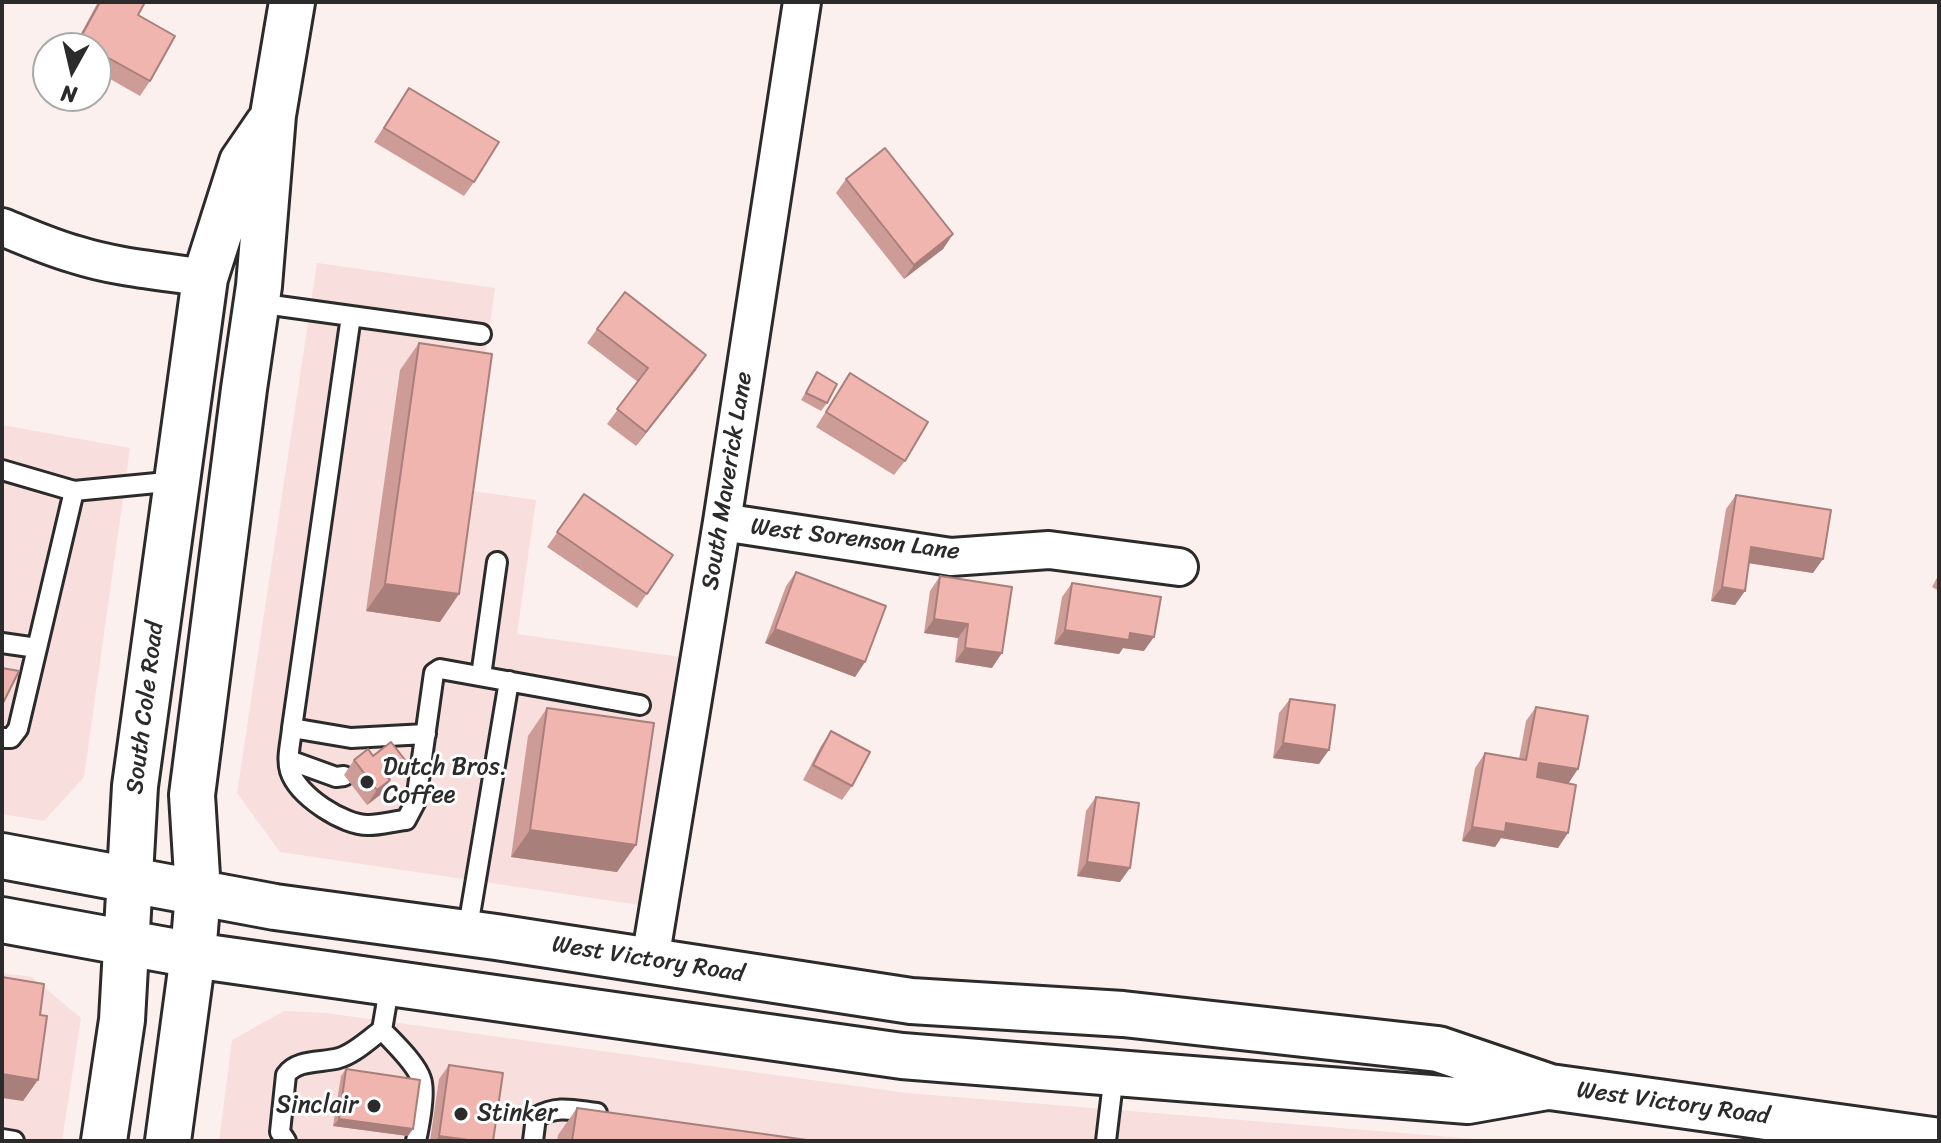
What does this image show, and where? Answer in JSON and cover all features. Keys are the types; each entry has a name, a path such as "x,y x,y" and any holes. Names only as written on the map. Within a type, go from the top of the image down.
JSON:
{"main road":[{"name":"South Cole Road","path":"168,1141 193,955 198,892 192,795 257,303 273,115 292,2"},
{"name":"South Cole Road","path":"104,1141 122,1020 135,786 205,278 242,162 273,115"},
{"name":"South Cole Road","path":"205,278 235,322 242,340 244,389"},
{"name":"West Victory Road","path":"2,856 275,907 911,1001 1123,1014 1438,1049 1550,1087 1939,1141"},
{"name":"West Victory Road","path":"2,920 193,955 902,1056 1468,1101 1550,1087"},
{"name":"West Victory Road","path":"1114,1074 1124,1056 1141,1049 1184,1049 1297,1034"},
{"name":"West Victory Road","path":"1238,1084 1329,1066 1419,1074 1431,1068 1438,1049"}],"street":[{"name":"South Maverick Lane","path":"650,960 722,522 802,2"},
{"path":"2,227 79,256 205,278"},
{"name":"West Sorenson Lane","path":"722,522 951,557 1049,550 1179,567"}],"lane":[{"path":"257,303 481,334"},
{"path":"351,316 292,728 289,760 293,778 320,805 351,822 368,826 406,820 416,801 434,673 440,669 640,705"},
{"path":"2,470 74,491 177,481"},
{"path":"2,738 11,738 18,729 74,491"},
{"path":"481,676 497,562"},
{"path":"2,643 37,648"},
{"path":"467,933 509,681"},
{"path":"292,728 351,738 426,734"},
{"path":"373,755 393,736"},
{"path":"289,760 336,777 344,776"},
{"path":"286,1141 280,1132 286,1075 291,1068 342,1058 382,1030 390,983"},
{"path":"382,1030 422,1080 421,1119 416,1141"},
{"path":"1106,1141 1114,1074"},
{"path":"533,1141 536,1117 548,1110 608,1115"},
{"path":"2,1139 14,1141"}],"shaded area":[{"path":"317,263 495,288 466,490 536,500 517,634 709,661 674,910 280,852 237,793"},
{"path":"2,425 130,448 84,777 44,821 2,814"},
{"path":"2,973 32,977 81,1018 62,1141 2,1141"},
{"path":"284,1011 326,1013 906,1093 1502,1141 219,1141 232,1040"}],"building":[{"path":"100,2 145,2 138,15 175,36 150,81 112,60 112,32 84,32"},
{"path":"409,88 499,142 474,182 384,128"},
{"path":"885,148 953,234 914,265 846,179"},
{"path":"625,292 706,355 646,432 617,409 648,368 597,329"},
{"path":"419,343 492,354 459,594 385,584"},
{"path":"817,372 837,384 827,403 806,393"},
{"path":"850,373 928,422 905,461 826,412"},
{"path":"584,494 673,555 647,594 557,532"},
{"path":"1736,495 1831,510 1823,559 1751,547 1745,591 1722,587"},
{"path":"796,572 886,606 865,662 775,629"},
{"path":"940,576 1012,587 1002,653 965,648 968,624 934,619"},
{"path":"1072,583 1161,597 1154,637 1130,633 1129,640 1065,630"},
{"path":"2,668 19,671 2,705"},
{"path":"1290,699 1335,705 1329,750 1283,743"},
{"path":"1536,707 1588,716 1578,769 1539,763 1537,777 1576,785 1568,833 1506,823 1505,832 1472,827 1485,753 1526,760"},
{"path":"547,708 654,723 636,845 530,830"},
{"path":"831,731 870,752 852,786 813,765"},
{"path":"391,742 405,760 385,774 390,780 377,790 354,760 368,749 373,756"},
{"path":"1096,797 1139,803 1130,868 1087,862"},
{"path":"2,977 44,984 40,1015 47,1016 38,1080 2,1074"},
{"name":"Stinker","path":"449,1065 503,1073 493,1141 439,1136"},
{"name":"Sinclair","path":"346,1069 420,1080 413,1129 339,1119"},
{"path":"577,1108 814,1141 572,1141"}],"place":[{"name":"Dutch Bros. Coffee","path":"367,782"},
{"name":"Sinclair","path":"374,1106"},
{"name":"Stinker","path":"461,1114"}]}
